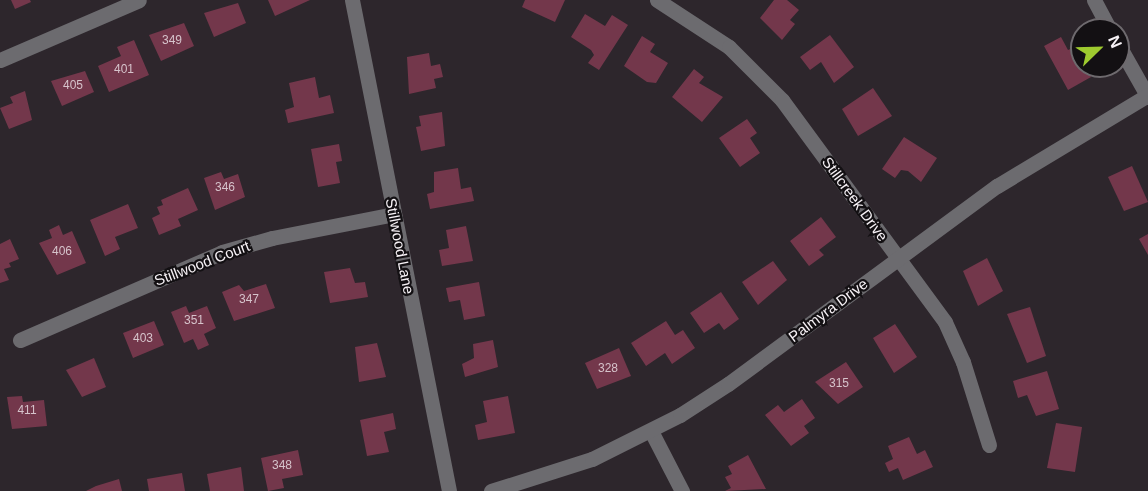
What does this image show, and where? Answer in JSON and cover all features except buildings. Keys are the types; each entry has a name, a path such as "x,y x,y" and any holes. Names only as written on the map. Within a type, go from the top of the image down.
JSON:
{"street":[{"path":"0,60 139,0"},
{"name":"Stillwood Lane","path":"352,0 449,491"},
{"name":"Stillcreek Drive","path":"657,0 729,47 766,80 951,333 989,446"},
{"path":"1094,0 1104,18"},
{"path":"1130,65 1148,96"},
{"name":"Palmyra Drive","path":"491,491 561,471 651,431 729,384 997,186 1148,96"},
{"name":"Stillwood Court","path":"20,340 222,252 272,238 394,214"},
{"path":"651,431 682,491"}]}
